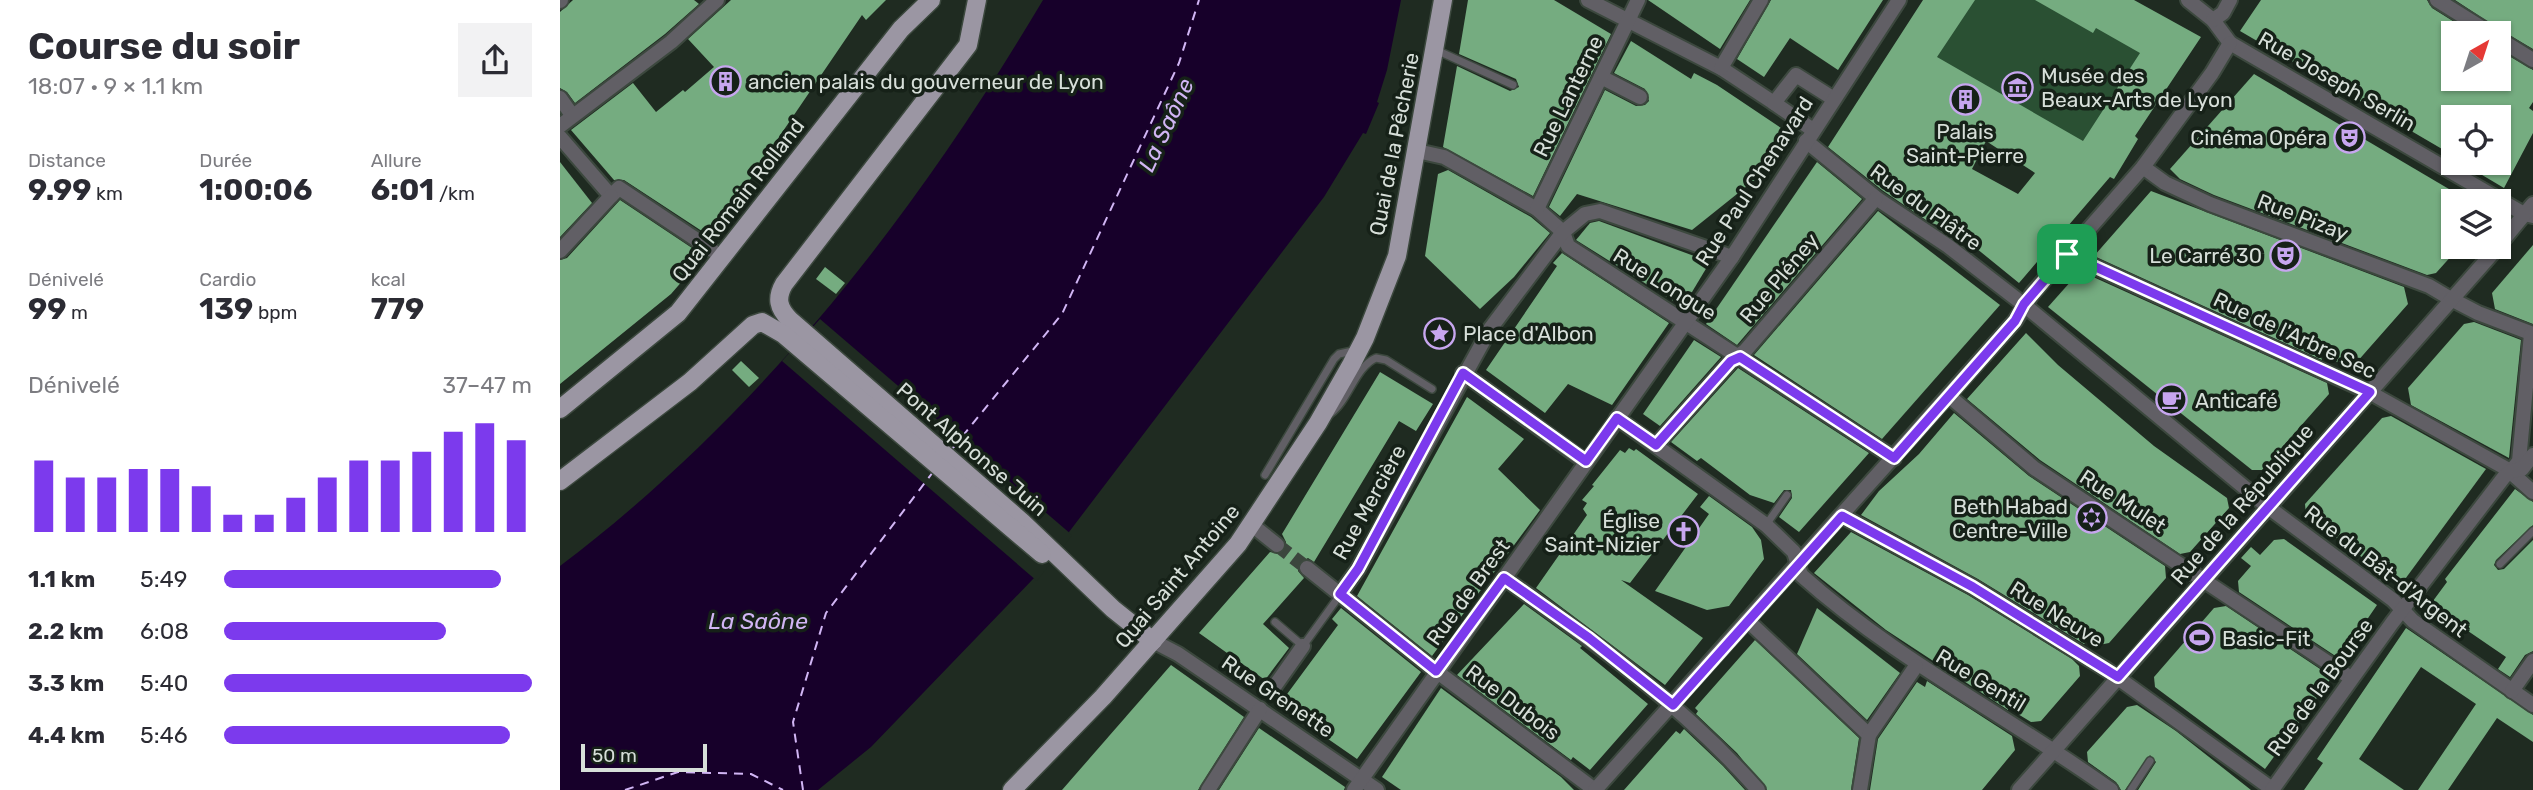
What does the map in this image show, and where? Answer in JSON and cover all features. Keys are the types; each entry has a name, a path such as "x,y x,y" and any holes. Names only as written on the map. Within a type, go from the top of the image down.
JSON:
{"main road":[{"name":"Quai Romain Rolland","path":"560,409 678,313 901,29 931,0"},
{"path":"801,340 783,313 778,293 968,45 977,0"},
{"name":"Quai de la Pêcherie","path":"1382,293 1396,256 1443,0"},
{"name":"Quai Saint Antoine","path":"1012,790 1103,697 1252,526 1318,423 1359,349 1382,293"},
{"path":"560,481 690,382 753,325 769,323 801,340"},
{"name":"Pont Alphonse Juin","path":"801,340 1022,522 1104,601 1153,641"}],"street":[{"name":"Rue du Plâtre","path":"1588,0 1721,68 1774,103 1876,198 1948,246 2024,304"},
{"name":"Rue Lanterne","path":"1537,209 1638,0"},
{"path":"1721,68 1761,0"},
{"name":"Rue Paul Chenavard","path":"1617,418 1732,257 1899,0"},
{"path":"1595,790 2015,321 2024,304 2143,167 2212,73 2230,43 2213,20 2188,0"},
{"path":"2213,20 2223,13 2230,0"},
{"path":"2437,0 2471,21"},
{"path":"560,126 671,42 709,2"},
{"name":"Rue Joseph Serlin","path":"2230,43 2530,211"},
{"path":"2511,46 2533,60"},
{"path":"1774,103 1796,75 1834,99"},
{"path":"1601,77 1640,97"},
{"path":"560,97 572,115"},
{"path":"560,137 611,196"},
{"name":"Rue Longue","path":"1417,151 1444,157 1537,209 1563,232 1568,246 1894,458"},
{"name":"Rue Pizay","path":"2143,167 2165,183 2210,204 2429,286 2451,299 2532,334"},
{"path":"560,251 619,188 712,250"},
{"name":"Rue Pléney","path":"1656,445 1731,361 1740,357 1876,198"},
{"path":"1586,461 1463,373 1490,329 1563,232 1585,214 1600,211 1732,257"},
{"name":"Rue de la République","path":"2511,232 2530,211"},
{"name":"Rue de l'Arbre Sec","path":"2067,254 2370,392 2511,471 2533,492"},
{"name":"Rue de la République","path":"2019,790 2486,259"},
{"name":"Rue du Bât-d'Argent","path":"2024,304 2268,507 2403,610 2413,621 2533,705"},
{"path":"2511,471 2519,461 2532,334"},
{"name":"Rue Mercière","path":"1340,594 1358,569 1463,373"},
{"name":"Rue Mulet","path":"1949,396 2034,468 2351,678"},
{"name":"Rue Gentil","path":"1617,418 1766,526 1794,552 1801,575 1916,666 2054,749 2111,790"},
{"name":"Rue de Brest","path":"1358,785 1617,418"},
{"path":"2511,471 2522,469 2533,455"},
{"name":"Rue de la Bourse","path":"2275,789 2351,678 2511,471"},
{"name":"Rue Neuve","path":"1842,516 1973,587 2118,677 2275,789"},
{"path":"1252,526 1277,545"},
{"name":"Rue Dubois","path":"1307,568 1436,671 1595,790"},
{"path":"1504,578 1589,638 1673,705 1720,748 1758,790"},
{"path":"1747,621 1869,736"},
{"name":"Rue Grenette","path":"1153,641 1178,654 1260,709 1358,785 1377,790"},
{"name":"Rue Mercière","path":"1272,690 1299,643"},
{"path":"2512,691 2533,660"},
{"path":"1860,790 1869,736 1916,666"},
{"path":"1208,790 1260,709"}],"lane":[{"path":"1435,50 1513,85"},
{"path":"1265,475 1331,363 1339,354 1359,349"},
{"path":"1318,423 1342,405 1368,363 1376,358 1386,360 1432,389"},
{"path":"1319,383 1328,404"},
{"path":"1766,526 1787,495"},
{"path":"2500,564 2533,531"},
{"name":"Rue Mercière","path":"1299,643 1340,594"},
{"path":"1275,622 1299,643"},
{"path":"2131,790 2150,761"}],"green space":[{"path":"1958,0 2081,0 2161,46 2087,160 1917,62"}],"water":[{"name":"La Saône","path":"1043,0 1401,0 1387,70 1377,102 1379,103 1366,134 1363,133 1324,197 1034,578 871,747 818,790 560,790 560,566 633,507 702,444 767,377 829,307 942,157"}],"pier":[{"path":"820,319 1072,535 1037,581 782,361"}],"building":[{"path":"573,0 694,0 699,4 665,34 575,103 567,92 560,88 560,12"},
{"path":"731,0 886,0 866,20 862,15 711,237 624,180 614,180 571,130 633,83 656,112 683,90 685,92 714,67 688,39"},
{"path":"1468,0 1554,0 1611,34 1533,196 1443,147 1457,66 1510,91 1519,87 1516,79 1459,54"},
{"path":"1648,0 1750,0 1720,49"},
{"path":"1771,0 1883,0 1838,70 1790,38 1764,77 1737,59"},
{"path":"1923,0 1975,0 1937,57 2083,141 2140,53 2096,28 2093,33 2035,0 2134,0 2201,37 2135,136 2138,139 2114,179 2110,177 2019,283 1955,231 1929,222 1882,190 1828,147","holes":["1986,141 2035,173 2018,194 1972,169"]},
{"path":"2261,0 2427,0 2432,8 2453,21 2441,21 2441,91 2511,91 2511,57 2533,70 2533,102 2529,108 2533,111 2533,133 2511,175 2511,105 2441,105 2441,148 2240,31"},
{"path":"2455,0 2533,0 2533,49 2511,36 2511,21 2487,21"},
{"path":"1631,41 1691,79 1694,73 1717,85 1793,136 1767,170 1692,230 1577,194 1560,216 1549,207 1605,90 1636,106 1645,105 1649,101 1645,89 1614,73"},
{"path":"2254,74 2449,189 2441,189 2441,259 2449,259 2436,273 2427,275 2214,195 2180,179 2170,169"},
{"path":"560,162 592,203 560,237"},
{"path":"1817,162 1862,199 1737,345 1706,324"},
{"path":"1448,170 1531,217 1550,233 1514,277 1480,309 1425,256 1438,174"},
{"path":"2482,175 2511,175 2504,188"},
{"path":"2151,191 2404,287 2408,304 2356,363 2346,366 2320,354 2322,360 2094,256"},
{"path":"620,200 704,256 671,294 560,384 560,260 567,258"},
{"path":"1878,211 2000,305 1882,439 1754,355"},
{"path":"1599,221 1705,260 1707,267 1683,307 1576,240 1590,223"},
{"path":"2533,245 2533,324 2495,309 2492,293"},
{"path":"1562,253 1669,323 1612,405 1568,384 1545,413 1486,370 1557,266 1553,263"},
{"path":"825,267 845,283 836,294 816,279"},
{"path":"2080,271 2327,383 2329,394 2262,470 2252,470 2048,307"},
{"path":"2474,322 2521,340 2509,458 2411,405 2408,388 2464,324"},
{"path":"2026,333 2058,365 2154,446 2227,498 2229,508 2190,552 2180,554 2040,460 1967,399"},
{"path":"1694,340 1721,357 1660,426 1643,414"},
{"path":"741,361 759,378 749,387 732,370"},
{"path":"1738,368 1869,453 1799,532 1779,517 1792,498 1791,490 1784,490 1774,503 1750,495 1701,458 1697,461 1671,442"},
{"path":"1380,372 1433,404 1416,431 1399,421 1314,562 1308,558 1299,563 1298,571 1304,578 1263,624 1289,648 1265,680 1199,633 1270,552 1280,554 1285,550 1286,542 1282,534"},
{"path":"1467,397 1524,439 1498,469 1540,510 1432,656 1357,596"},
{"path":"1954,413 2029,476 2165,566 2166,578 2109,643 2099,645 2088,639 2084,644 1978,579 1861,515 1879,491 1919,454"},
{"path":"2391,416 2486,469 2400,586 2306,515 2305,504 2382,418"},
{"path":"1629,448 1634,451 1636,449 1698,494 1630,583 1621,580 1703,638 1665,685 1536,588 1587,515 1583,509 1587,503 1582,500 1620,450 1625,453"},
{"path":"2515,489 2533,502 2533,525 2494,565 2498,570 2504,569 2533,540 2533,651 2525,655 2510,677 2498,669 2506,657 2430,605 2447,582 2445,579"},
{"path":"1709,496 1752,527 1761,540 1764,559 1729,606 1707,610 1655,591 1709,514 1700,507"},
{"path":"1851,532 1968,595 2072,659 2079,666 2080,676 2041,721 2031,722 2008,710 1886,630 1814,573"},
{"path":"2284,539 2377,605 2340,659 2239,592 2238,581 2251,566 2241,558 2251,547 2260,555 2274,540"},
{"path":"1524,604 1582,646 1580,648 1648,704 1590,770 1573,757 1571,760 1457,675"},
{"path":"2226,606 2332,677 2265,769 2155,687 2154,677 2214,608"},
{"path":"1341,608 1421,672 1357,759 1279,705 1338,625 1332,619"},
{"path":"1817,608 1900,673 1867,720 1797,654"},
{"path":"2406,628 2533,715 2533,742 2497,718 2448,790 2418,790 2476,704 2421,667 2359,759 2404,790 2304,790 2323,763 2317,759"},
{"path":"1755,640 1859,738 1851,790 1767,790 1737,753 1696,714 1698,711 1695,708"},
{"path":"1171,665 1244,717 1198,790 1062,790"},
{"path":"1927,681 2012,736 2015,750 1982,790 1870,790 1878,739 1917,682 1925,687"},
{"path":"1441,688 1561,777 1574,790 1401,790 1382,777"},
{"path":"2137,705 2176,731 2251,790 2138,790 2156,762 2150,755 2125,790 2121,790 2116,782 2088,762 2087,752 2127,707"},
{"path":"1259,728 1345,787 1344,790 1219,790"},
{"path":"1684,729 1745,790 1624,790 1676,731 1680,734"}],"ferry route":[{"path":"952,449 1062,314 1179,63 1199,0"},
{"path":"803,790 793,722 826,613 933,472"},
{"path":"625,790 678,772 751,774 783,790"}],"tunnel":[{"path":"1277,545 1307,568"}],"place":[{"name":"ancien palais du gouverneur de Lyon","path":"725,81"},
{"name":"Musée des Beaux-Arts de Lyon","path":"2018,87"},
{"name":"Palais Saint-Pierre","path":"1965,99"},
{"name":"Cinéma Opéra","path":"2350,137"},
{"name":"Le Carré 30","path":"2285,255"},
{"name":"Place d'Albon","path":"1440,333"},
{"name":"Anticafé","path":"2172,400"},
{"name":"Beth Habad Centre-Ville","path":"2091,518"},
{"name":"Église Saint-Nizier","path":"1683,532"},
{"name":"Basic-Fit","path":"2199,638"}],"route":[{"path":"2067,254 2370,392 2118,677 1973,587 1852,524 1842,516 1673,705 1589,638 1527,597 1504,578 1436,671 1340,594 1358,569 1463,373 1586,461 1617,418 1656,445 1731,361 1740,357 1894,458 2015,321 2032,293 2067,254"}]}
